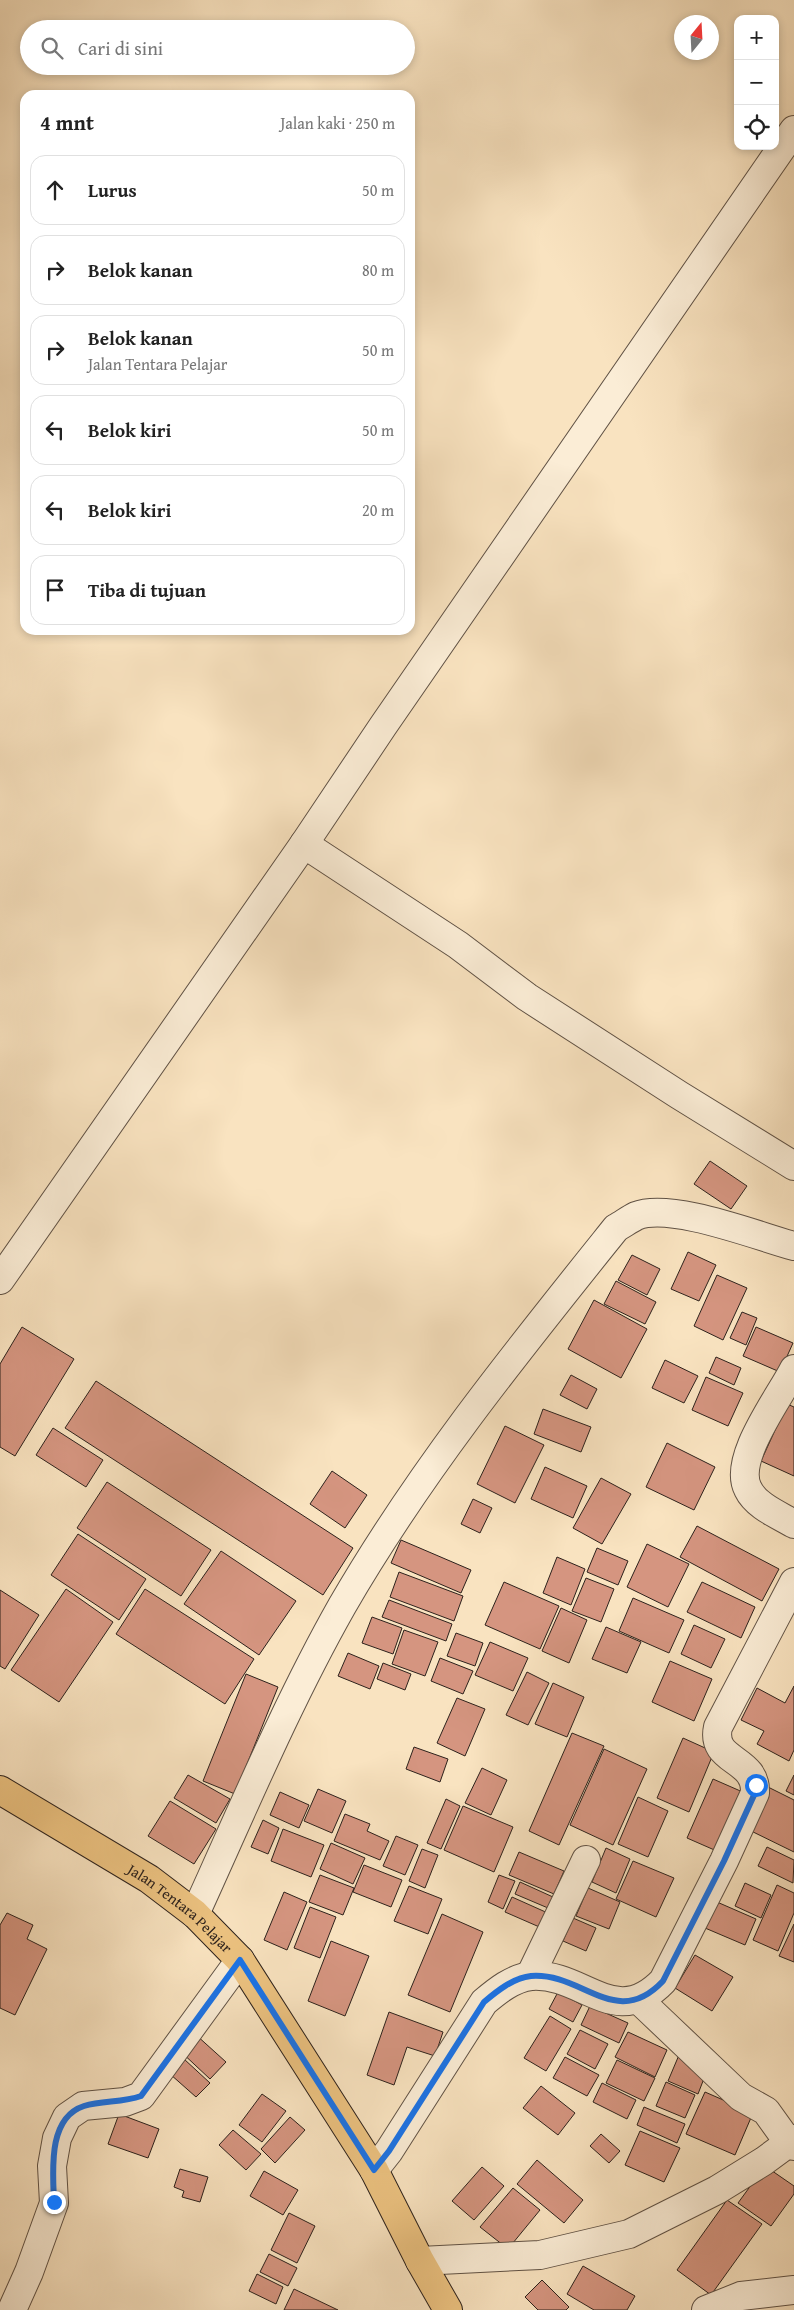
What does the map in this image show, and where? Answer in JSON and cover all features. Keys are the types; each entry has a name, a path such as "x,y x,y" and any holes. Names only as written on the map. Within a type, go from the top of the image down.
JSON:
{"main road":[{"name":"Jalan Tentara Pelajar","path":"0,1790 149,1879 195,1914 240,1960 374,2170 420,2261 448,2310"}],"street":[{"path":"0,1280 304,844 388,718 794,130"},
{"path":"304,844 458,945 528,997 679,1095 794,1166"},
{"path":"195,1914 308,1670 370,1560 488,1387 616,1228 637,1216 661,1213 681,1214 794,1246"},
{"path":"794,1369 750,1450 745,1465 745,1480 748,1489 759,1503 794,1524"},
{"path":"374,2170 389,2151 484,2002 496,1991 530,1976 549,1977 572,1984 603,1998 623,2002 639,2000 652,1993 663,1981 724,1861 755,1793 756,1785 749,1770 726,1754 718,1745 716,1738 718,1727 794,1582"},
{"path":"530,1976 586,1860"},
{"path":"12,2310 30,2272 54,2202 52,2166 57,2138 67,2117 83,2106 125,2102 141,2096 240,1960"},
{"path":"420,2261 540,2255 629,2234 717,2190 792,2143 766,2111 740,2097 639,2000"},
{"path":"706,2310 741,2296 794,2290"}],"building":[{"path":"710,1161 747,1186 731,1209 694,1184"},
{"path":"688,1252 716,1265 699,1301 671,1289"},
{"path":"632,1255 660,1269 647,1295 618,1280"},
{"path":"717,1275 747,1288 723,1340 694,1326"},
{"path":"616,1281 656,1302 645,1324 604,1304"},
{"path":"594,1300 647,1329 621,1378 568,1349"},
{"path":"742,1312 757,1318 746,1345 730,1338"},
{"path":"22,1327 74,1359 15,1456 0,1447 0,1364"},
{"path":"756,1327 793,1343 780,1372 743,1356"},
{"path":"716,1357 741,1368 734,1385 709,1373"},
{"path":"665,1360 698,1376 684,1403 652,1388"},
{"path":"571,1375 597,1389 587,1409 560,1395"},
{"path":"706,1377 743,1393 728,1426 692,1410"},
{"path":"96,1381 353,1548 323,1595 65,1428"},
{"path":"787,1404 794,1407 794,1476 761,1461"},
{"path":"543,1409 591,1427 581,1452 534,1434"},
{"path":"505,1426 544,1445 515,1503 477,1484"},
{"path":"53,1428 103,1460 86,1487 36,1455"},
{"path":"667,1443 715,1467 694,1510 646,1487"},
{"path":"545,1467 587,1486 573,1518 531,1499"},
{"path":"332,1471 367,1495 345,1528 310,1504"},
{"path":"601,1478 631,1494 602,1544 573,1528"},
{"path":"107,1482 211,1550 181,1596 77,1528"},
{"path":"473,1499 492,1508 480,1533 461,1524"},
{"path":"697,1526 779,1569 762,1601 680,1557"},
{"path":"78,1534 146,1579 119,1620 51,1575"},
{"path":"401,1540 471,1570 461,1593 391,1563"},
{"path":"647,1544 689,1564 668,1607 627,1587"},
{"path":"597,1548 628,1561 618,1585 587,1572"},
{"path":"221,1551 296,1601 259,1655 184,1604"},
{"path":"557,1557 585,1569 571,1605 543,1593"},
{"path":"399,1572 463,1596 454,1621 390,1597"},
{"path":"586,1578 614,1589 601,1622 572,1611"},
{"path":"504,1582 559,1606 540,1649 485,1625"},
{"path":"702,1582 755,1607 741,1638 687,1612"},
{"path":"66,1589 113,1622 59,1702 11,1670"},
{"path":"145,1589 254,1659 225,1704 116,1634"},
{"path":"0,1590 39,1615 5,1669 0,1666"},
{"path":"633,1598 684,1620 669,1653 619,1631"},
{"path":"389,1600 452,1624 446,1641 382,1617"},
{"path":"561,1608 587,1620 569,1663 542,1651"},
{"path":"372,1617 402,1628 393,1654 362,1643"},
{"path":"694,1625 725,1639 711,1668 681,1654"},
{"path":"606,1627 641,1642 627,1673 592,1659"},
{"path":"404,1630 438,1642 425,1676 392,1664"},
{"path":"456,1633 483,1643 475,1666 447,1656"},
{"path":"490,1642 528,1658 513,1691 475,1675"},
{"path":"348,1653 379,1666 370,1689 338,1676"},
{"path":"440,1658 473,1671 463,1694 431,1681"},
{"path":"670,1661 712,1679 694,1721 652,1702"},
{"path":"383,1663 411,1674 405,1690 377,1679"},
{"path":"527,1672 549,1683 528,1725 506,1715"},
{"path":"246,1674 278,1687 235,1794 203,1781"},
{"path":"553,1683 584,1697 567,1737 535,1724"},
{"path":"794,1686 794,1750 789,1761 757,1744 764,1731 741,1720 757,1688 785,1703"},
{"path":"457,1698 485,1709 465,1756 437,1743"},
{"path":"572,1733 604,1746 559,1845 529,1831"},
{"path":"683,1738 714,1752 689,1812 657,1798"},
{"path":"414,1747 448,1759 440,1782 406,1769"},
{"path":"604,1749 647,1769 613,1845 570,1825"},
{"path":"482,1768 507,1780 491,1815 465,1803"},
{"path":"188,1775 230,1799 216,1823 174,1798"},
{"path":"794,1775 794,1795 786,1791"},
{"path":"713,1779 745,1793 719,1852 687,1838"},
{"path":"766,1786 794,1800 794,1852 745,1828"},
{"path":"318,1789 346,1801 332,1833 304,1821"},
{"path":"280,1792 309,1805 299,1828 270,1815"},
{"path":"638,1797 668,1811 648,1857 618,1844"},
{"path":"446,1799 460,1806 441,1849 427,1843"},
{"path":"170,1801 216,1829 194,1864 148,1836"},
{"path":"463,1806 513,1827 494,1872 444,1850"},
{"path":"345,1814 370,1824 367,1831 389,1841 380,1860 334,1841"},
{"path":"263,1820 279,1828 268,1854 251,1847"},
{"path":"283,1829 324,1845 311,1877 271,1861"},
{"path":"396,1836 418,1845 405,1875 383,1866"},
{"path":"331,1843 365,1858 353,1884 320,1869"},
{"path":"767,1847 794,1860 793,1883 758,1866"},
{"path":"606,1848 630,1859 616,1893 592,1882"},
{"path":"422,1849 438,1855 425,1888 409,1881"},
{"path":"519,1852 564,1871 554,1894 509,1875"},
{"path":"633,1861 674,1878 656,1917 616,1899"},
{"path":"364,1865 402,1880 391,1907 353,1892"},
{"path":"320,1875 354,1888 343,1915 309,1902"},
{"path":"499,1875 515,1881 503,1909 488,1902"},
{"path":"520,1882 553,1897 548,1908 515,1894"},
{"path":"745,1883 771,1895 761,1918 735,1906"},
{"path":"777,1885 794,1893 794,1913 778,1951 753,1940"},
{"path":"409,1886 442,1899 428,1934 394,1921"},
{"path":"588,1888 620,1902 609,1929 576,1916"},
{"path":"284,1892 307,1902 287,1950 264,1940"},
{"path":"512,1897 550,1914 544,1929 505,1912"},
{"path":"717,1902 756,1919 745,1945 705,1928"},
{"path":"310,1907 336,1917 320,1958 294,1948"},
{"path":"7,1913 33,1925 27,1939 47,1949 15,2015 0,2008 0,1925"},
{"path":"442,1914 483,1932 450,2012 408,1995"},
{"path":"573,1918 596,1928 586,1951 563,1941"},
{"path":"794,1924 794,1962 779,1956"},
{"path":"331,1941 369,1956 345,2016 308,2001"},
{"path":"695,1955 733,1977 712,2011 675,1988"},
{"path":"558,1992 582,2005 573,2022 549,2009"},
{"path":"590,2006 628,2023 619,2043 581,2025"},
{"path":"389,2012 443,2032 435,2056 407,2047 394,2085 367,2075"},
{"path":"550,2016 571,2029 546,2071 524,2058"},
{"path":"580,2030 608,2044 595,2069 567,2054"},
{"path":"628,2032 667,2050 655,2077 615,2057"},
{"path":"195,2034 226,2062 210,2079 179,2050"},
{"path":"679,2055 708,2068 698,2094 668,2081"},
{"path":"565,2057 599,2075 587,2096 553,2078"},
{"path":"184,2059 210,2083 196,2097 170,2074"},
{"path":"617,2060 655,2078 644,2101 606,2083"},
{"path":"666,2082 695,2095 685,2118 656,2106"},
{"path":"602,2083 636,2100 627,2119 593,2102"},
{"path":"541,2086 575,2113 558,2135 523,2108"},
{"path":"705,2092 753,2113 735,2155 686,2134"},
{"path":"262,2094 286,2111 262,2142 239,2125"},
{"path":"644,2107 685,2124 677,2143 637,2125"},
{"path":"119,2114 159,2129 148,2158 108,2144"},
{"path":"290,2117 305,2130 275,2163 261,2149"},
{"path":"233,2130 261,2154 246,2170 219,2145"},
{"path":"640,2131 680,2148 664,2182 625,2165"},
{"path":"601,2134 620,2151 609,2163 590,2146"},
{"path":"537,2160 583,2200 564,2223 517,2184"},
{"path":"765,2166 794,2186 794,2194 771,2226 738,2203"},
{"path":"482,2167 504,2186 474,2220 452,2201"},
{"path":"180,2169 208,2177 200,2202 182,2197 184,2191 174,2187"},
{"path":"264,2171 298,2190 283,2215 250,2196"},
{"path":"513,2188 540,2210 508,2249 480,2227"},
{"path":"727,2200 762,2224 711,2295 677,2270"},
{"path":"289,2213 315,2226 297,2263 271,2250"},
{"path":"269,2254 297,2268 288,2286 260,2272"},
{"path":"583,2266 635,2296 627,2310 594,2310 567,2294"},
{"path":"257,2274 283,2287 276,2304 249,2291"},
{"path":"542,2280 569,2307 566,2310 538,2310 525,2297"},
{"path":"294,2289 338,2310 284,2310"}],"route":[{"path":"54,2202 52,2166 57,2138 67,2117 83,2106 125,2102 141,2096 240,1960 263,1993 374,2170 389,2151 484,2002 496,1991 530,1976 549,1977 572,1984 603,1998 623,2002 639,2000 652,1993 663,1981 724,1861 755,1793 756,1785"}]}
